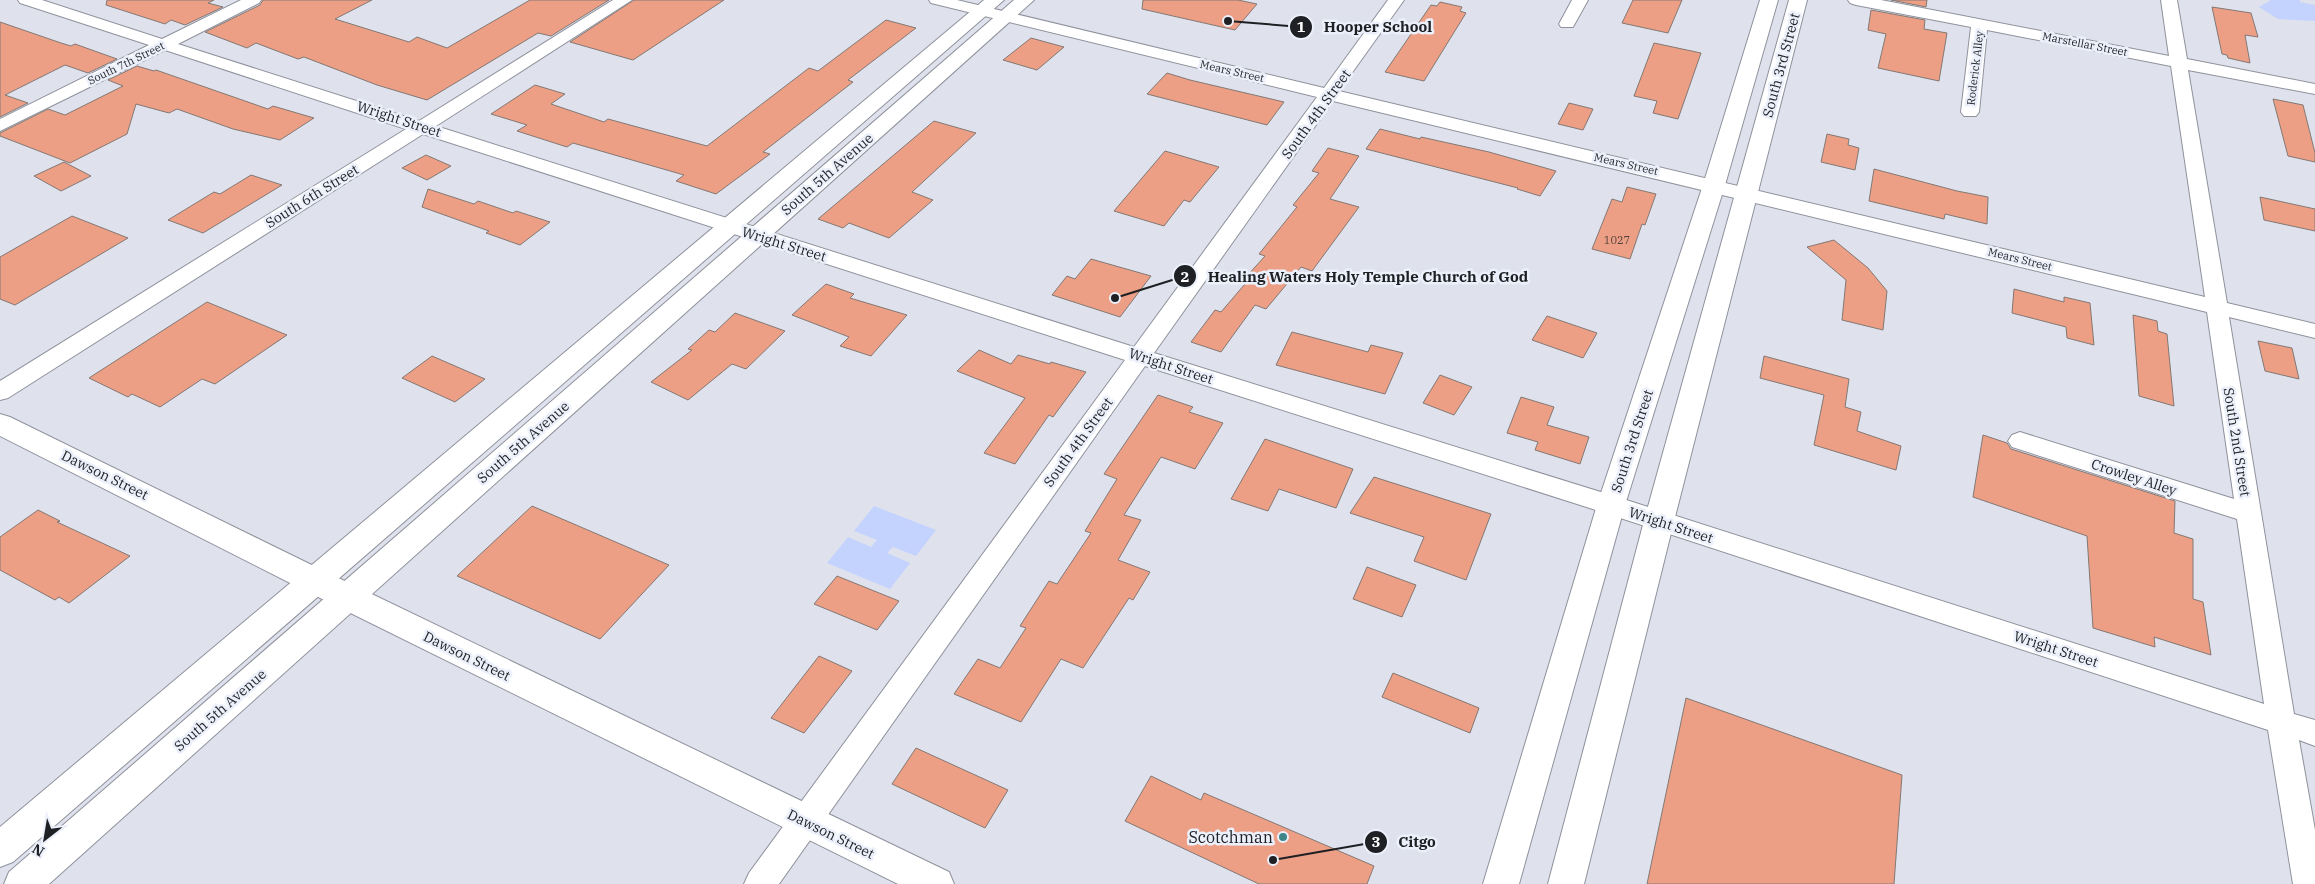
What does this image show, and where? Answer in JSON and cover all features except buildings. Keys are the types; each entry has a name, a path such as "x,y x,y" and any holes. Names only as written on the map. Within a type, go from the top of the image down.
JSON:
{"main road":[{"name":"South 5th Avenue","path":"0,850 729,227 994,9 1025,0"},
{"name":"South 3rd Street","path":"1501,884 1611,506 1714,185 1769,0"},
{"name":"South 3rd Street","path":"1566,884 1659,521 1798,0"},
{"name":"South 5th Avenue","path":"22,884 758,235 994,9"},
{"name":"Dawson Street","path":"0,424 805,822 936,884"}],"street":[{"name":"Wright Street","path":"26,0 729,227 1659,521 2315,733"},
{"name":"South 7th Street","path":"0,126 253,0"},
{"name":"South 6th Street","path":"0,392 624,0"},
{"name":"Mears Street","path":"937,0 994,9 1330,94 2315,331"},
{"name":"South 4th Street","path":"760,884 1396,0"},
{"path":"1567,24 1580,0"},
{"name":"Marstellar Street","path":"1856,0 2315,89"},
{"name":"South 2nd Street","path":"2169,0 2215,306 2281,722 2309,884"},
{"name":"Roderick Alley","path":"1970,112 1980,24"},
{"name":"Crowley Alley","path":"2020,441 2248,513"}],"shaded area":[{"path":"2271,0 2300,0 2300,2 2315,5 2315,21 2278,19 2259,7"},
{"path":"874,506 936,530 916,556 893,547 887,553 910,563 890,589 827,563 848,537 871,547 877,540 854,531"}],"place":[{"name":"Hooper School","path":"1228,21"},
{"name":"Healing Waters Holy Temple Church of God","path":"1115,298"},
{"name":"Scotchman","path":"1283,837"},
{"name":"Citgo","path":"1273,860"}]}
